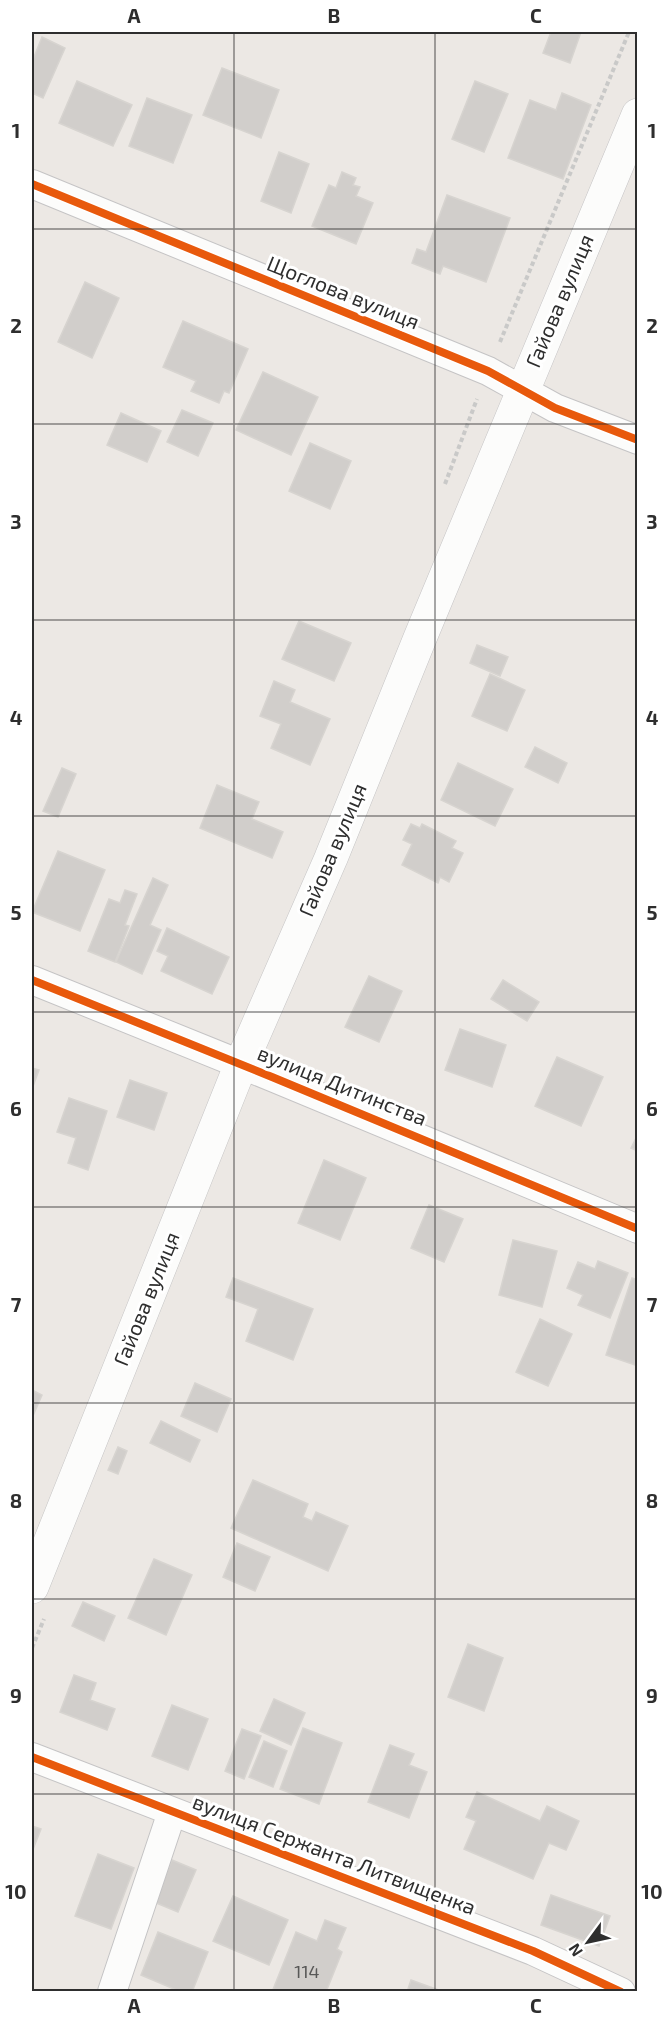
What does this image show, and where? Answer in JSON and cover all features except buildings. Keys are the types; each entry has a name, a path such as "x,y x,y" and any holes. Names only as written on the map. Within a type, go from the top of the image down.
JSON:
{"main road":[{"name":"Гайова вулиця","path":"32,1587 241,1064 331,858 638,115"}],"street":[{"name":"Щоглова вулиця","path":"32,184 488,371 522,392 555,408 638,440"},
{"name":"вулиця Дитинства","path":"32,980 638,1229"},
{"name":"вулиця Сержанта Литвищенка","path":"32,1756 533,1951 621,1992"},
{"path":"112,1992 172,1812"}],"cycle path":[{"path":"32,184 488,371 555,408 638,440"},
{"path":"32,980 638,1229"},
{"path":"32,1757 533,1951 621,1992"}]}
